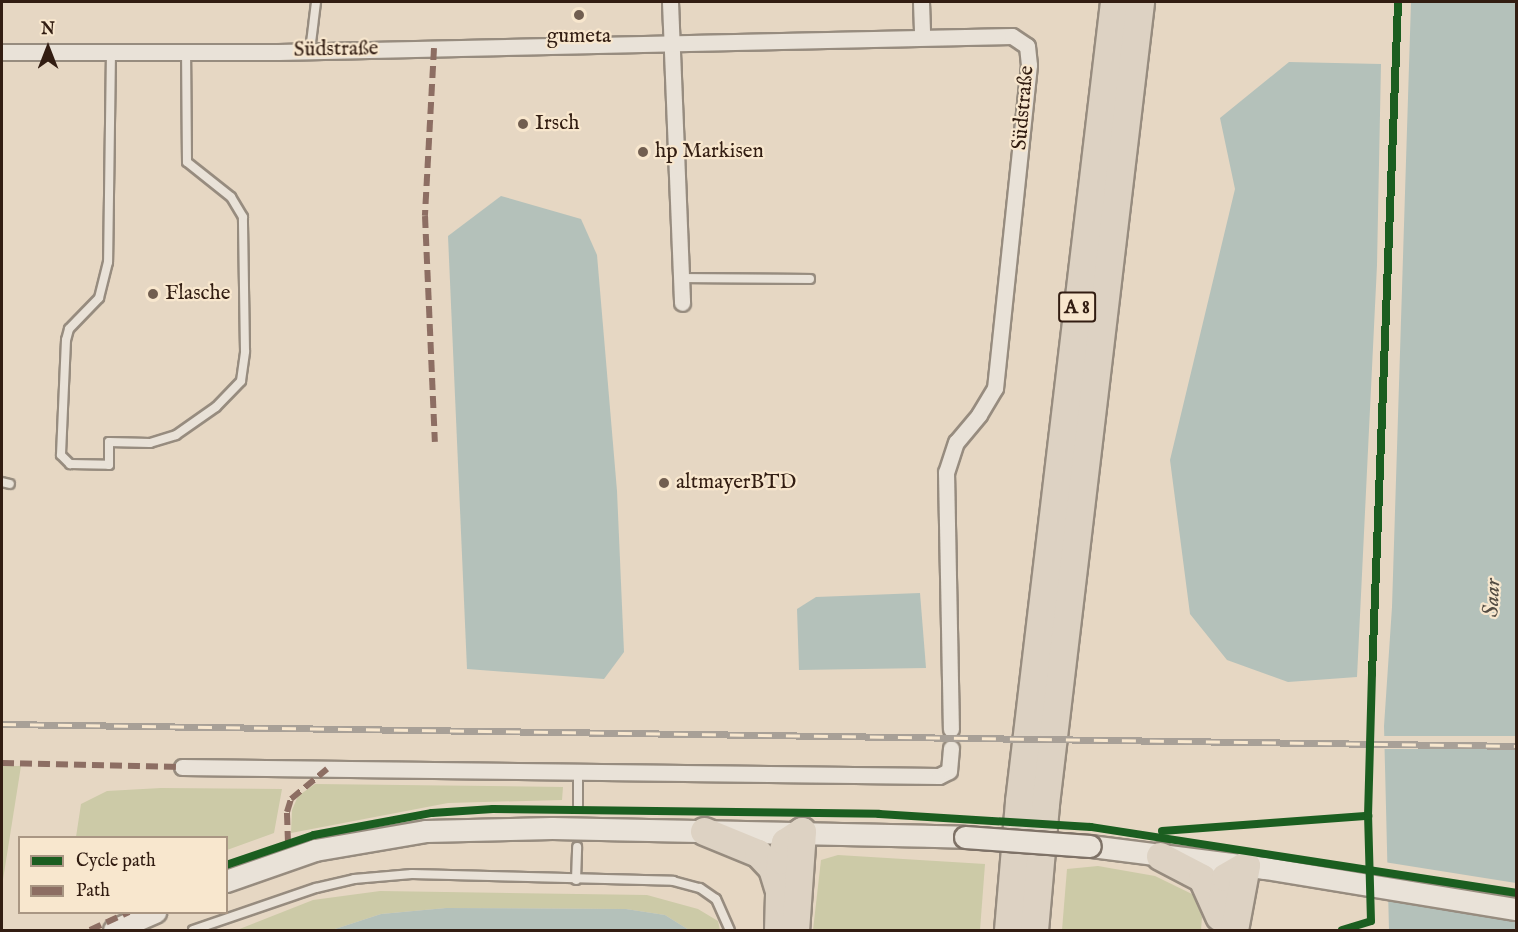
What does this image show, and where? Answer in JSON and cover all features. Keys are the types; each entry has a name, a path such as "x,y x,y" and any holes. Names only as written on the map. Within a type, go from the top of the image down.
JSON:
{"highway":[{"name":"A 8","path":"1008,930 1019,801 1114,2"},
{"name":"A 8","path":"1034,930 1045,804 1140,2"},
{"path":"704,831 758,853 772,868 779,892"},
{"path":"778,930 779,892 785,842 802,831"},
{"path":"795,930 802,831"},
{"path":"1160,856 1202,878 1224,926"},
{"path":"1224,926 1225,877 1246,865"}],"main road":[{"path":"228,880 315,850 416,832 552,828 802,831 965,837 1090,846 1246,865 1516,909"},
{"path":"114,930 150,914"}],"street":[{"path":"670,2 682,303"},
{"path":"921,2 922,36"},
{"name":"Südstraße","path":"2,52 309,51 922,36 1012,36 1027,45 1029,65 995,388 979,416 956,442 946,472 951,729"},
{"path":"182,768 578,774 939,776 949,771 951,748"}],"lane":[{"path":"309,51 316,2"},
{"path":"111,52 108,262 99,298 69,329 66,340 61,455 70,464 110,465 109,442 150,443 176,435 216,407 241,381 245,351 243,217 231,197 187,162 186,52"},
{"path":"681,278 810,279"},
{"path":"578,774 578,805"},
{"path":"576,880 577,847"},
{"path":"193,930 276,900 354,879 412,874 576,880 658,880 693,885 716,899 730,930"}],"shaded area":[{"path":"2,766 21,766 2,886"},
{"path":"315,784 563,787 562,800 448,803 291,833 292,810 298,796"},
{"path":"161,788 282,789 274,833 228,850 228,836 76,836 81,804 107,791"},
{"path":"838,855 985,864 980,930 813,930 821,860"},
{"path":"1098,866 1155,876 1194,895 1202,917 1201,930 1062,930 1067,869"},
{"path":"380,891 647,895 698,909 718,921 720,930 689,930 665,915 626,909 446,908 381,914 332,930 237,930 313,900"}],"water":[{"name":"Saar","path":"1411,2 1516,2 1516,930 1389,930 1384,726 1392,607"},
{"path":"1289,62 1381,64 1377,265 1357,677 1288,682 1227,660 1190,614 1170,460 1235,189 1220,118"},
{"path":"501,196 581,219 597,255 617,491 624,652 604,679 467,669 448,236"},
{"path":"920,593 926,668 799,670 797,609 816,597"},
{"path":"446,908 626,909 665,915 689,930 332,930 381,914"}],"pier":[{"path":"1381,736 1516,736 1516,749 1381,749"},
{"path":"1384,862 1516,883 1516,922 1385,899"}],"railway":[{"path":"2,724 1516,746"}],"marked path":[{"path":"434,48 425,216 435,442"},
{"path":"2,763 182,767"},
{"path":"288,843 287,812 291,799 327,769"},
{"path":"90,930 125,914"}],"cycle path":[{"path":"1342,930 1371,921 1368,816 1372,674 1398,2"},
{"path":"228,864 314,835 432,813 493,809 879,814 1091,827 1516,893"},
{"path":"1162,831 1368,816"}],"place":[{"name":"gumeta","path":"579,15"},
{"name":"Irsch","path":"523,124"},
{"name":"hp Markisen","path":"643,152"},
{"name":"Flasche","path":"153,294"},
{"name":"altmayerBTD","path":"664,483"}]}
